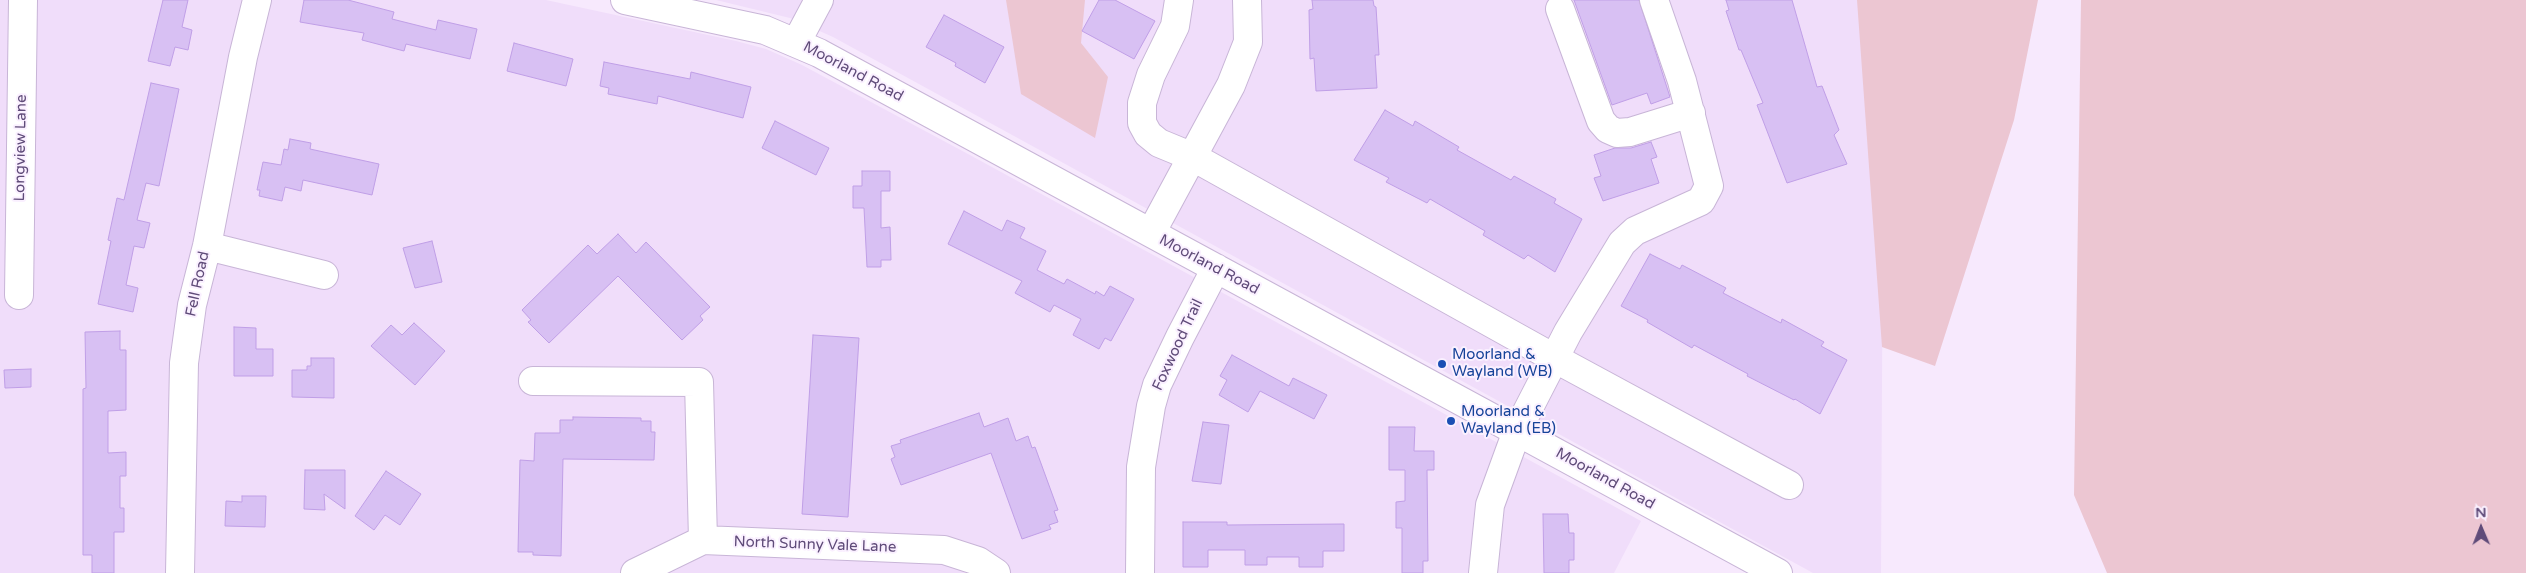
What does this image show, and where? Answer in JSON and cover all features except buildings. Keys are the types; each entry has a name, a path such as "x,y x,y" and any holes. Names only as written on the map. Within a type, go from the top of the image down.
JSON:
{"street":[{"name":"Longview Lane","path":"20,295 22,0"},
{"name":"Fell Road","path":"180,573 184,363 192,305 207,246 243,57 257,0"},
{"name":"Moorland Road","path":"625,0 765,30 796,43 1778,573"},
{"path":"796,43 819,0"},
{"path":"1178,0 1175,26 1151,75 1142,102 1142,123 1148,134 1159,143 1193,157 1554,358 1789,485"},
{"path":"1151,233 1231,85 1248,42 1247,0"},
{"path":"1483,573 1490,505 1517,432 1568,332 1622,243 1635,231 1701,200 1709,186 1691,113 1654,0"},
{"path":"1560,8 1601,121 1608,129 1617,133 1630,132 1691,113"},
{"path":"207,246 324,275"},
{"name":"Foxwood Trail","path":"1140,573 1141,467 1151,406 1176,345 1216,268"},
{"path":"533,381 698,382 703,540"},
{"name":"North Sunny Vale Lane","path":"635,573 680,563 703,540 944,550 978,560 996,573"}],"shaded area":[{"path":"0,0 546,0 766,49 802,65 968,154 1641,521 1614,573 0,573"},
{"path":"716,0 1884,0 1881,573 1813,573 833,37 790,18"},
{"path":"1006,0 1085,0 1081,43 1108,77 1095,138 1021,94"},
{"path":"1857,0 2038,0 2014,120 1935,366 1882,347"},
{"path":"2081,0 2526,0 2526,573 2107,573 2074,495"}],"place":[{"name":"Moorland & Wayland (WB)","path":"1442,364"},
{"name":"Moorland & Wayland (EB)","path":"1451,421"}]}
